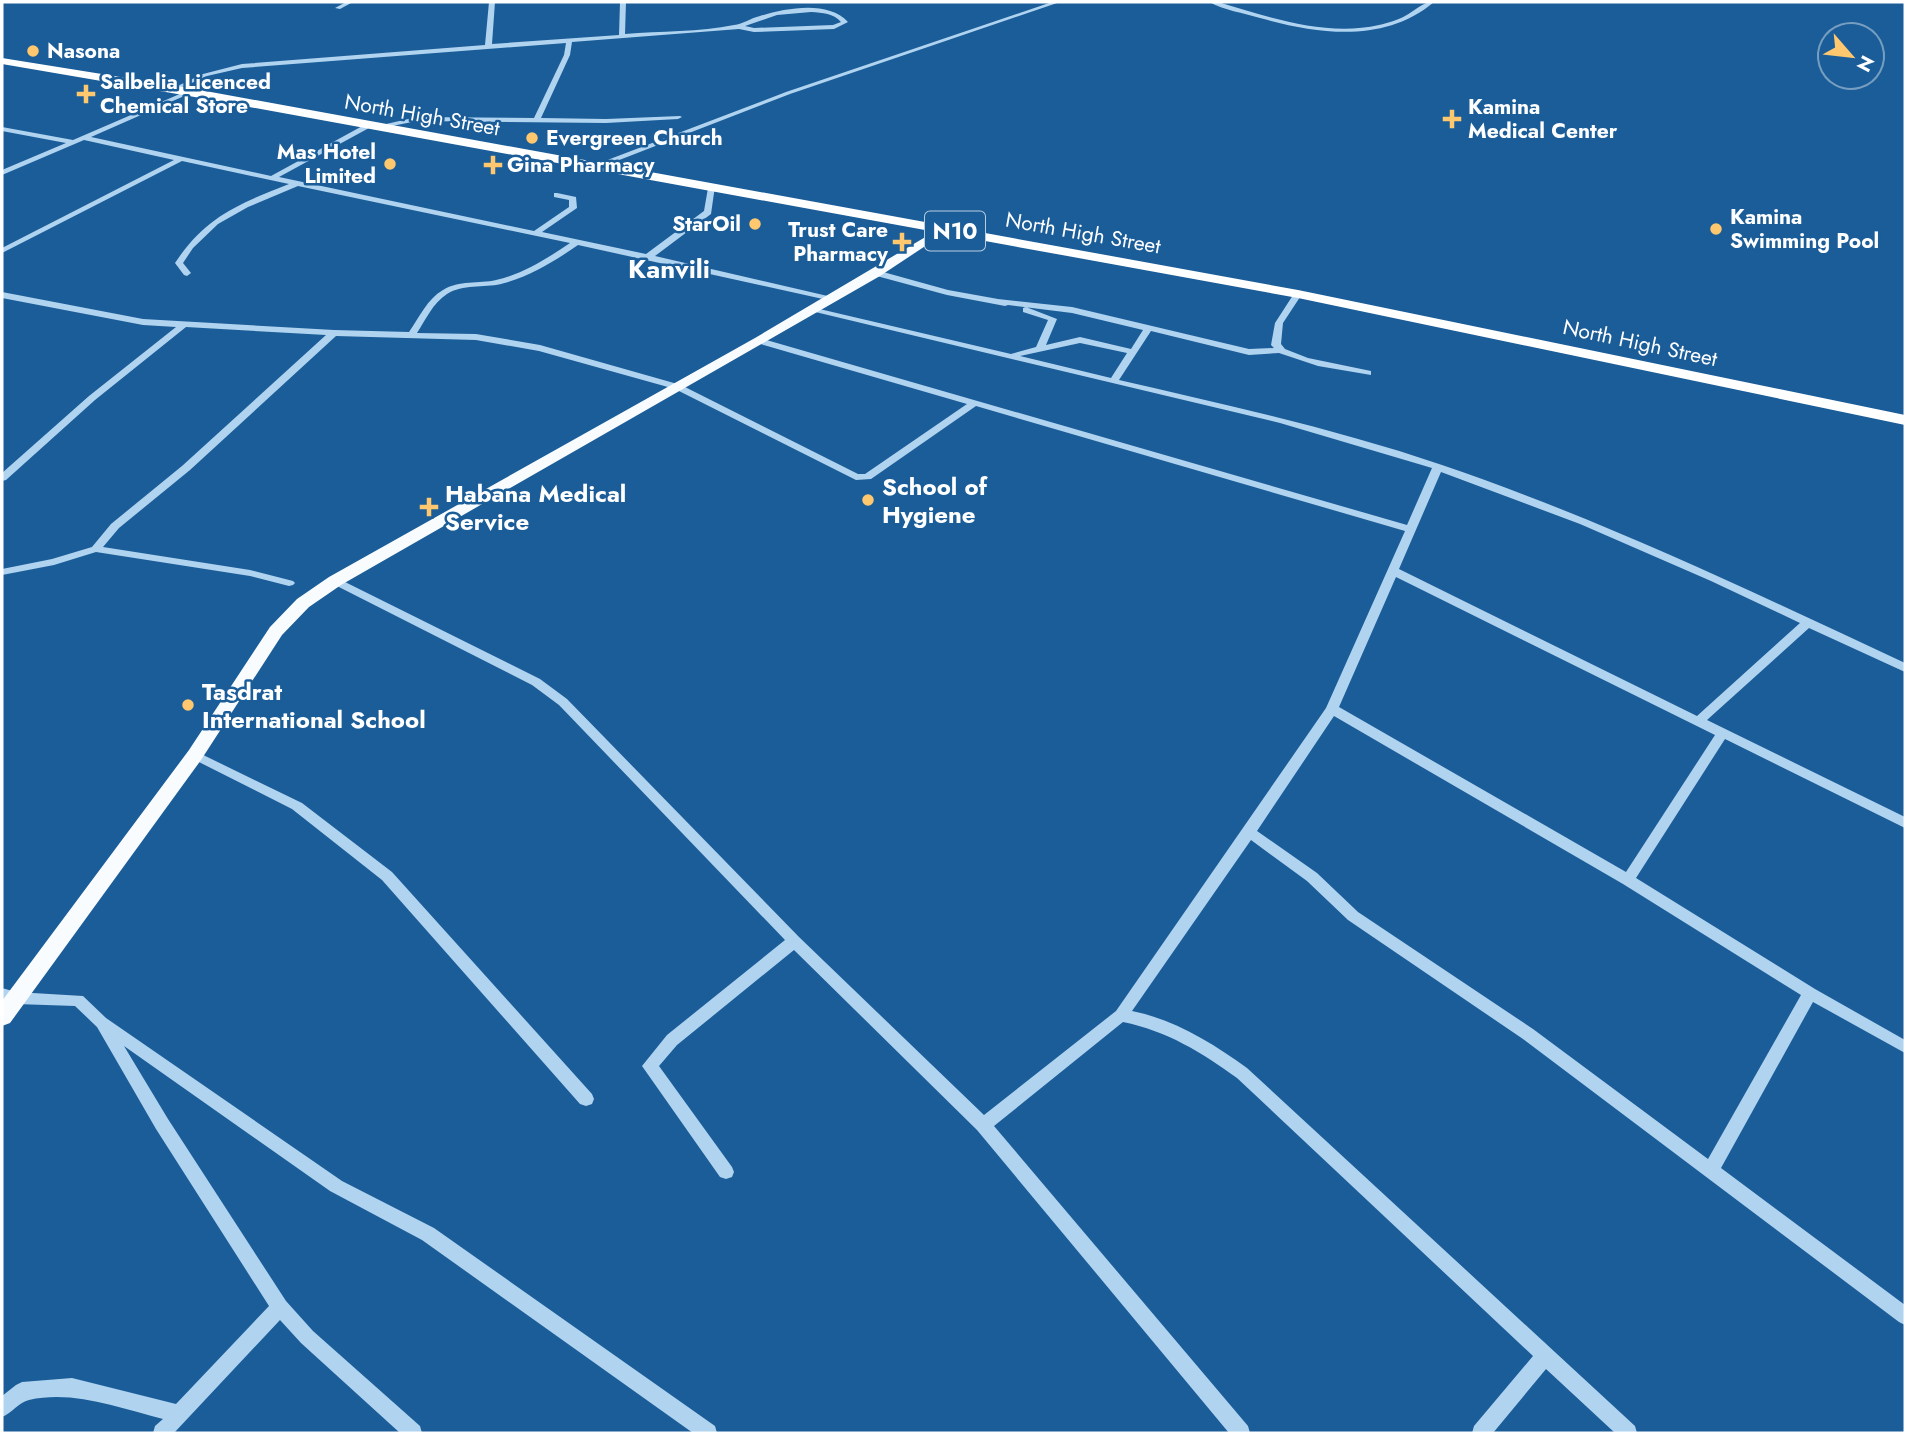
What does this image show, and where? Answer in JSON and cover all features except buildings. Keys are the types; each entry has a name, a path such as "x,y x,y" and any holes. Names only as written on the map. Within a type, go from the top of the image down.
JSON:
{"highway":[{"name":"North High Street","path":"2,61 189,92 1298,294 1905,420"}],"main road":[{"path":"2,1017 9,996 195,755 276,631 303,603 335,581 760,341 876,273 944,229"}],"street":[{"path":"338,8 350,2"},
{"path":"488,48 492,2"},
{"path":"622,37 623,2"},
{"path":"593,167 788,93 1057,2"},
{"path":"1212,2 1287,24 1340,30 1374,28 1405,19 1432,2"},
{"path":"172,90 205,75 242,66 739,27 754,30 834,27 845,22 842,16 834,11 818,10 754,17 739,27"},
{"path":"537,120 567,55 569,42"},
{"path":"2,173 189,92"},
{"path":"270,179 371,127 417,118 606,121 678,117"},
{"path":"2,129 74,143"},
{"path":"84,138 648,257 829,299"},
{"path":"2,251 180,159"},
{"path":"187,273 179,263 200,233 230,211 296,183"},
{"path":"648,257 708,212 712,188"},
{"path":"536,233 573,208 573,199 557,195"},
{"path":"412,334 437,298 452,288 465,284 497,282 550,262 577,242"},
{"path":"876,273 947,292 1072,310 1249,352 1279,350 1300,358 1368,373"},
{"path":"1279,350 1276,345 1279,323 1298,294"},
{"path":"2,295 109,317 334,333 476,337 540,348 678,387 861,477 867,477 973,404"},
{"path":"1000,301 1053,319 1040,349"},
{"path":"811,310 1283,422 1438,467 1584,522 1715,579 1905,668"},
{"path":"2,478 92,397 187,323"},
{"path":"1113,381 1148,329"},
{"path":"96,549 115,526 186,468 334,333"},
{"path":"1011,356 1080,340 1133,352"},
{"path":"760,341 1409,529"},
{"path":"983,1125 1121,1015 1249,832 1332,709 1438,467"},
{"path":"2,572 54,562 96,549 250,573 289,583"},
{"path":"2,564 54,562"},
{"path":"1393,571 1905,823"},
{"path":"335,581 550,690 793,941 983,1125 1241,1433"},
{"path":"1699,721 1807,623"},
{"path":"1332,709 1628,880 1810,993 1905,1047"},
{"path":"1628,880 1723,732"},
{"path":"195,755 297,806 387,876 586,1099"},
{"path":"1249,832 1312,877 1353,916 1528,1034 1905,1316"},
{"path":"726,1172 650,1066 672,1041 793,941"},
{"path":"1710,1172 1810,993"},
{"path":"9,996 78,1000 102,1022 336,1186 428,1234 708,1433"},
{"path":"1121,1015 1155,1021 1203,1045 1242,1073 1628,1433"},
{"path":"102,1022 162,1124 280,1307 307,1337 413,1433"},
{"path":"162,1433 280,1307"},
{"path":"1480,1433 1545,1356"},
{"path":"2,1408 22,1391 72,1387 179,1413"}],"place":[{"name":"Nasona","path":"33,51"},
{"name":"Salbelia Licenced Chemical Store","path":"86,94"},
{"name":"Kamina Medical Center","path":"1452,119"},
{"name":"Evergreen Church","path":"532,138"},
{"name":"Mas Hotel Limited","path":"390,164"},
{"name":"Gina Pharmacy","path":"493,165"},
{"name":"StarOil","path":"755,224"},
{"name":"Kamina Swimming Pool","path":"1716,229"},
{"name":"Trust Care Pharmacy","path":"902,242"},
{"name":"School of Hygiene","path":"868,500"},
{"name":"Habana Medical Service","path":"429,507"},
{"name":"Tasdrat International School","path":"188,705"}],"district":[{"name":"Kanvili","path":"669,269"}]}
